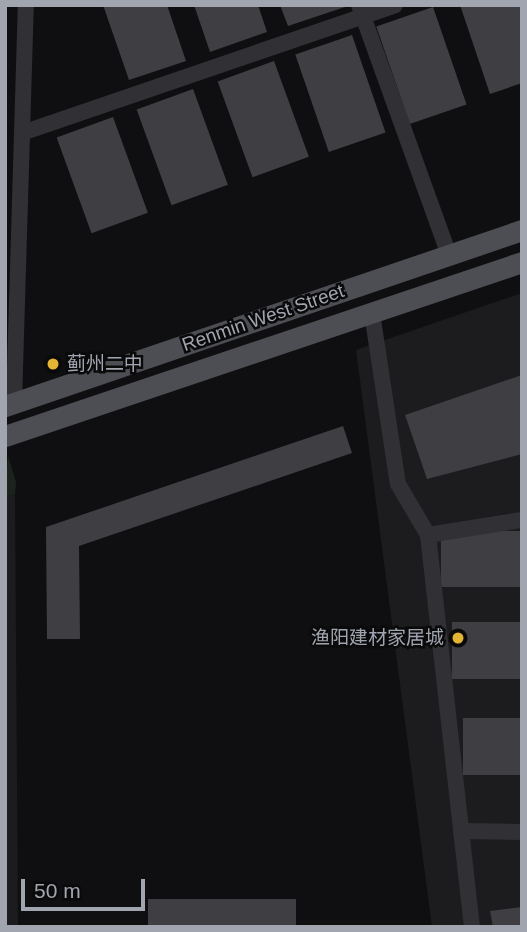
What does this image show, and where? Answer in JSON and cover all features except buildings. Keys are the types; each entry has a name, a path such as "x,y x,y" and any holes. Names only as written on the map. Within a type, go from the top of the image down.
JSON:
{"main road":[{"name":"Renmin West Street","path":"10,405 522,230"},
{"name":"Renmin West Street","path":"5,436 522,262"}],"lane":[{"path":"10,405 26,5"},
{"path":"22,133 361,11 395,5"},
{"path":"361,11 449,255"},
{"path":"372,313 398,484 428,535 472,927"},
{"path":"428,535 522,520"},
{"path":"461,831 522,832"}],"shaded area":[{"name":"渔阳建材家居城","path":"522,293 522,927 432,927 356,350"},
{"path":"8,456 16,482 15,494 5,497"},
{"path":"15,494 18,927 5,927 5,497"}],"place":[{"name":"蓟州二中","path":"53,364"},
{"name":"渔阳建材家居城","path":"458,638"}]}
